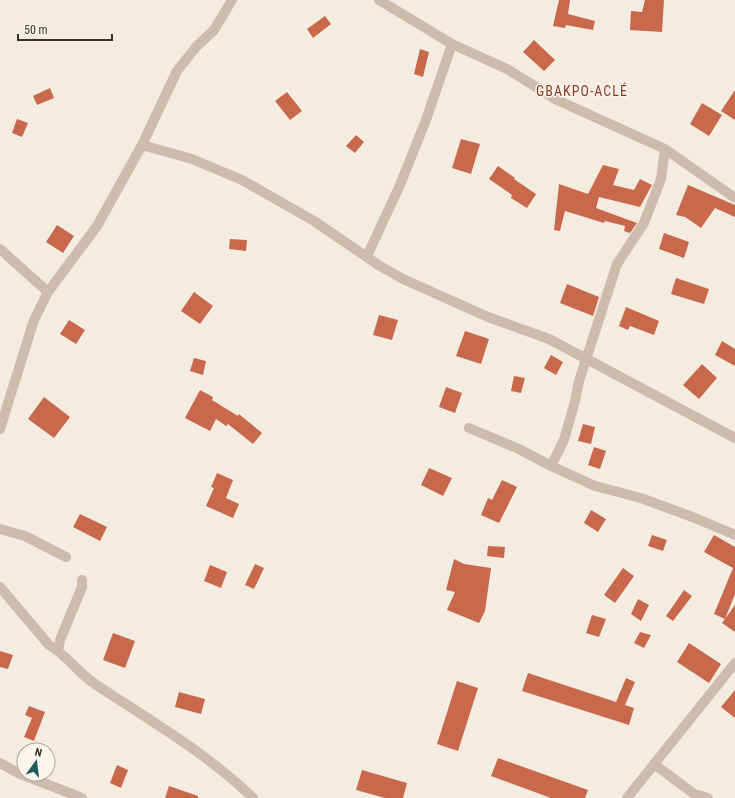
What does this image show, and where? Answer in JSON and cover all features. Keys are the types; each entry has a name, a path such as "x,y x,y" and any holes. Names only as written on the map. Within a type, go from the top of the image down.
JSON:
{"street":[{"path":"0,429 34,320 48,292 97,226 142,144 177,71 196,47 214,30 232,0"},
{"path":"379,0 452,44 507,69 557,100 665,149 735,198"},
{"path":"368,256 400,185 426,120 452,44"},
{"path":"142,144 192,159 242,180 314,221 368,256 380,266 404,279 488,317 550,339 735,438"},
{"path":"551,466 564,440 575,401 579,380 618,264 644,223 661,179 665,149"},
{"path":"0,249 48,292"},
{"path":"469,428 519,449 594,486 641,498 735,535"},
{"path":"0,528 30,539 66,557"},
{"path":"58,650 60,640 82,587 82,580"},
{"path":"0,587 49,645 58,650 93,683 152,720 200,754 253,798"},
{"path":"627,798 735,663"},
{"path":"0,763 18,773 82,798"},
{"path":"654,764 694,794 708,798"}],"building":[{"path":"559,0 570,0 568,14 595,21 593,30 566,25 565,28 553,26"},
{"path":"645,0 664,0 662,32 630,30 631,11 642,12"},
{"path":"325,16 331,24 313,38 307,29"},
{"path":"534,40 555,60 544,71 523,52"},
{"path":"420,49 429,52 423,77 414,74"},
{"path":"50,88 54,98 37,105 33,96"},
{"path":"735,90 735,120 721,111"},
{"path":"287,92 302,111 290,120 275,101"},
{"path":"702,103 722,115 709,136 690,124"},
{"path":"17,119 28,123 22,137 12,133"},
{"path":"356,135 364,142 355,153 346,146"},
{"path":"461,139 480,144 471,174 452,168"},
{"path":"603,165 619,169 613,185 634,190 640,179 652,185 640,207 599,197 596,208 637,223 630,233 624,231 625,226 605,221 604,223 565,211 560,231 554,230 559,184 588,194"},
{"path":"498,166 536,194 527,208 511,198 512,195 489,179"},
{"path":"688,185 735,205 735,217 715,208 701,228 685,217 676,215"},
{"path":"57,225 74,236 63,253 46,242"},
{"path":"664,233 689,242 684,258 659,249"},
{"path":"230,239 247,240 246,251 229,249"},
{"path":"676,278 709,289 704,304 671,294"},
{"path":"567,284 599,297 593,316 560,303"},
{"path":"194,292 213,306 200,324 181,311"},
{"path":"626,307 659,321 654,335 630,326 628,330 619,326"},
{"path":"379,315 398,320 392,340 373,335"},
{"path":"69,320 85,330 76,344 60,334"},
{"path":"465,331 489,339 481,364 456,356"},
{"path":"722,341 735,349 735,366 715,355"},
{"path":"551,355 563,362 556,375 544,368"},
{"path":"194,358 206,361 203,375 190,371"},
{"path":"702,364 717,378 699,399 683,385"},
{"path":"514,376 525,378 521,393 511,391"},
{"path":"446,387 462,393 455,413 439,407"},
{"path":"200,390 213,397 212,400 238,416 239,414 262,433 253,444 228,424 226,426 216,419 210,431 185,418"},
{"path":"44,397 70,417 54,438 28,419"},
{"path":"583,424 595,427 591,444 578,441"},
{"path":"594,447 606,451 600,469 588,465"},
{"path":"429,468 452,478 443,496 421,485"},
{"path":"217,473 233,480 226,498 239,504 233,518 206,506 214,488 211,487"},
{"path":"502,480 517,487 499,523 481,515 488,498 492,500"},
{"path":"591,510 606,519 598,532 584,523"},
{"path":"80,514 107,527 100,541 73,527"},
{"path":"652,535 667,540 663,551 648,546"},
{"path":"714,535 735,547 735,594 725,619 714,614 733,568 704,552"},
{"path":"488,546 505,547 504,558 487,556"},
{"path":"454,559 464,564 491,568 485,611 479,623 447,610 455,592 446,590"},
{"path":"255,564 264,568 254,589 245,585"},
{"path":"210,565 227,572 221,588 204,581"},
{"path":"623,568 634,576 615,603 604,595"},
{"path":"684,590 692,596 673,621 666,616"},
{"path":"638,599 649,605 641,621 631,614"},
{"path":"735,605 735,632 722,623"},
{"path":"592,615 606,619 599,637 586,633"},
{"path":"640,632 651,635 644,648 634,643"},
{"path":"113,633 135,641 125,668 103,660"},
{"path":"689,643 721,664 709,683 677,662"},
{"path":"0,651 13,655 8,669 0,667"},
{"path":"528,673 616,702 626,678 635,682 625,705 634,708 629,725 522,691"},
{"path":"457,681 478,688 458,751 437,744"},
{"path":"735,690 735,718 721,707"},
{"path":"179,692 205,699 201,714 175,707"},
{"path":"29,706 45,712 34,741 24,737 32,718 25,715"},
{"path":"498,758 588,790 585,798 551,798 491,776"},
{"path":"117,765 128,770 121,788 110,783"},
{"path":"362,770 407,783 403,798 385,798 356,790"},
{"path":"169,786 198,796 198,798 165,798"}],"district":[{"name":"GBAKPO-ACLÉ","path":"582,91"}]}
